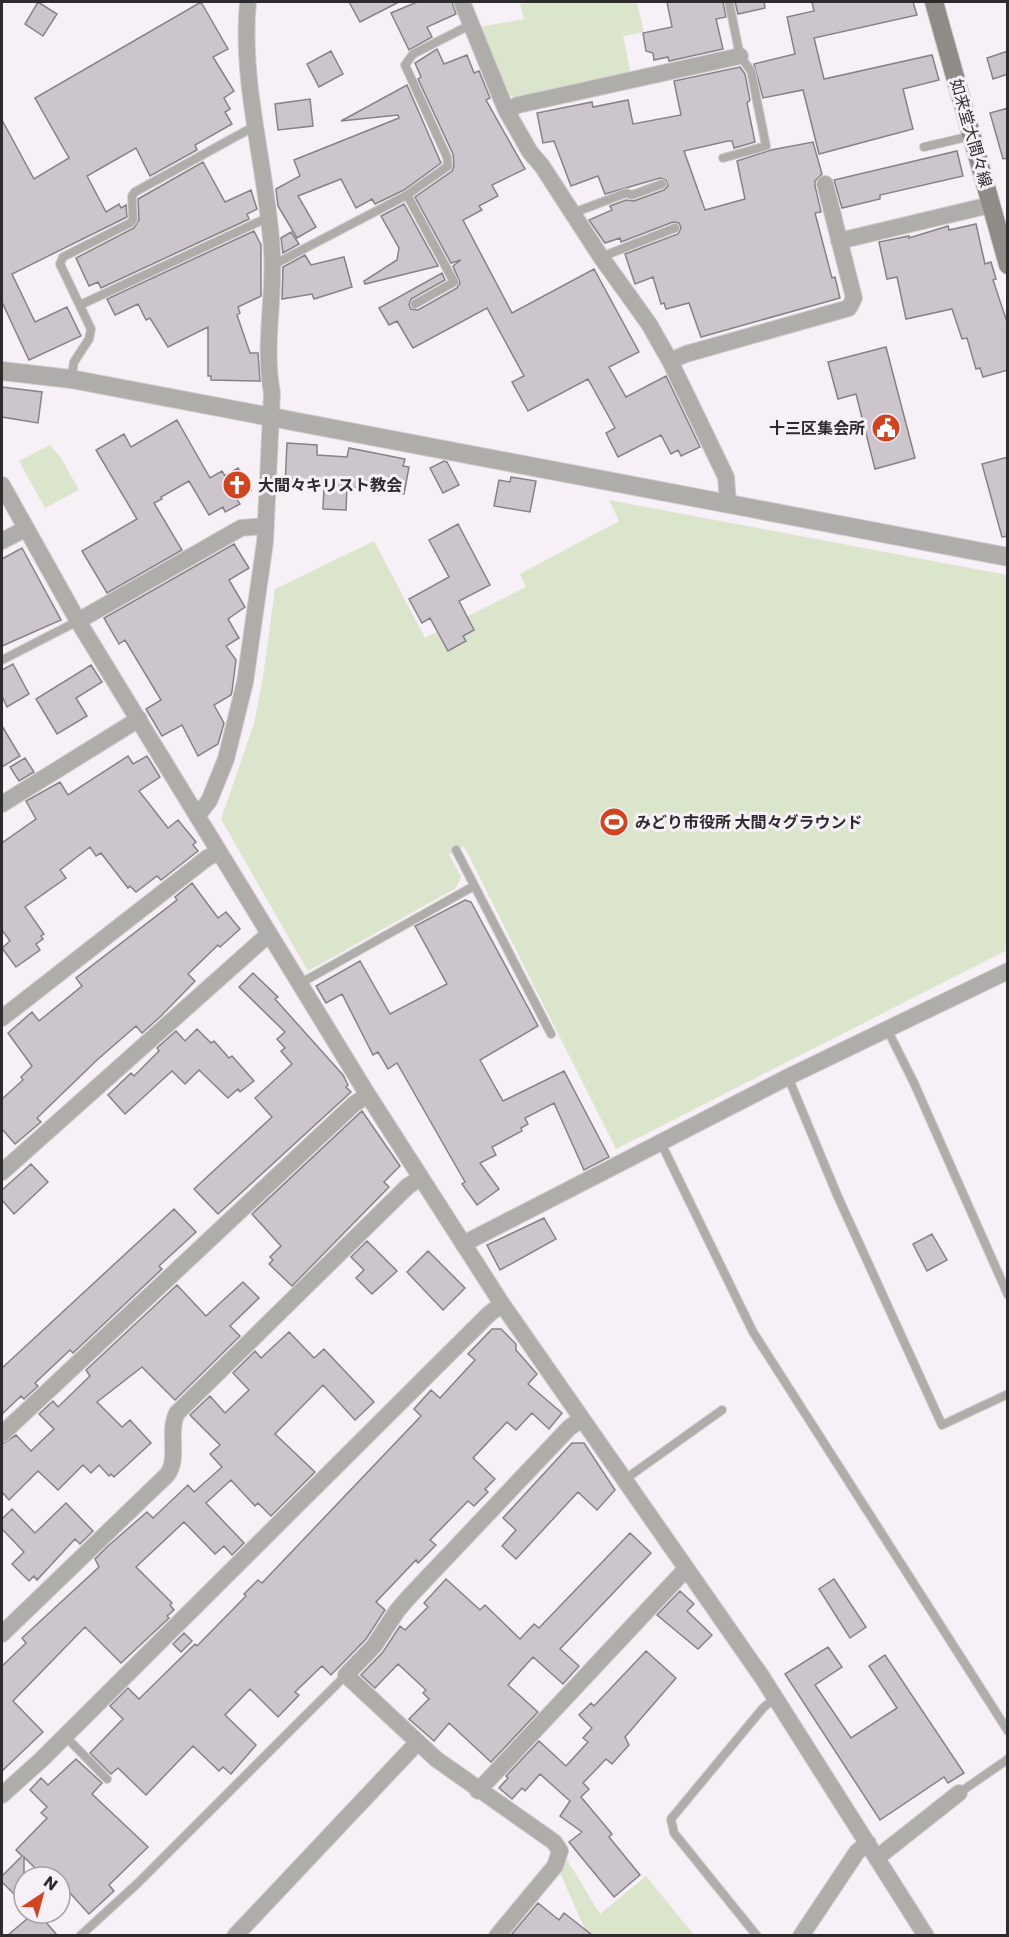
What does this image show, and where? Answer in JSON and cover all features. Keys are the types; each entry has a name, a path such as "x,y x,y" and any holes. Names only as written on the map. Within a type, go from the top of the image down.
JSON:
{"main road":[{"name":"如来堂大間々線","path":"934,2 1008,265"}],"street":[{"path":"197,816 209,801 226,759 239,713 262,564 265,526 271,417 270,318 273,265 269,217 246,56 248,2"},
{"path":"462,2 506,110 530,152 649,324 670,362 726,477 728,502"},
{"path":"506,110 518,105 740,56"},
{"path":"670,362 686,354 849,308 854,298 825,184"},
{"path":"839,241 990,205"},
{"path":"2,371 71,380 728,502 1008,557"},
{"path":"2,485 24,529 78,621 368,1095 502,1304 775,1698 926,1935"},
{"path":"78,621 241,528 265,526"},
{"path":"2,541 24,529"},
{"path":"2,804 139,719"},
{"path":"2,1018 207,858 219,852"},
{"path":"2,1172 257,942 269,934"},
{"path":"464,1244 788,1077 1008,971"},
{"path":"2,1434 328,1128 368,1095"},
{"path":"2,1634 167,1475 172,1466 172,1427 177,1413 408,1186 422,1178"},
{"path":"2,1795 65,1736 489,1314 502,1304"},
{"path":"497,1935 555,1866 560,1851 554,1842 478,1791 417,1743 346,1675 374,1646 408,1598 569,1428 581,1419"},
{"path":"478,1791 686,1569"},
{"path":"235,1935 417,1743"},
{"path":"878,1857 959,1793"},
{"path":"801,1935 857,1852 868,1842"}],"lane":[{"path":"723,158 766,146 751,71 740,56 729,2"},
{"path":"273,265 407,195 443,170 448,162 405,65 408,58 471,24"},
{"path":"71,380 74,362 91,334 60,264 63,257 130,223 133,220 132,196 135,192 255,126"},
{"path":"924,147 972,136"},
{"path":"573,213 626,193 632,195 662,184"},
{"path":"407,195 454,282 415,304"},
{"path":"80,305 269,217"},
{"path":"601,257 675,228"},
{"path":"2,660 78,621"},
{"path":"456,850 551,1034"},
{"path":"298,984 474,886"},
{"path":"887,1029 918,1092 1008,1295"},
{"path":"788,1077 838,1197 942,1425 1008,1394"},
{"path":"662,1143 753,1332 1008,1731"},
{"path":"624,1480 722,1410"},
{"path":"80,1935 138,1883 346,1675"},
{"path":"757,1935 674,1833 671,1819 763,1708 775,1698"},
{"path":"65,1736 107,1779"},
{"path":"959,1793 1008,1759"}],"green space":[{"path":"531,2 637,2 644,32 623,36 631,74 522,99 510,96 480,27 524,19 520,4"},
{"path":"50,445 61,458 79,490 45,508 19,461"},
{"name":"みどり市役所 大間々グラウンド","path":"609,500 1007,575 1007,950 616,1149 464,846 449,854 461,877 456,888 308,971 221,819 254,724 275,589 374,541 425,638 526,587 520,574 619,521"},
{"path":"566,1858 600,1914 646,1876 694,1935 580,1935 585,1929 559,1871"}],"building":[{"path":"38,2 57,14 43,36 25,24"},
{"path":"201,2 228,49 213,57 234,91 224,98 230,109 225,112 232,124 195,145 197,150 150,176 136,148 87,176 106,212 119,204 121,208 126,205 127,217 12,274 35,322 67,307 81,336 29,360 2,302 2,120 34,179 69,158 35,98"},
{"path":"349,2 399,2 360,22"},
{"path":"417,2 452,2 456,14 427,27 432,37 409,50 391,13"},
{"path":"667,2 723,2 726,17 716,19 723,49 669,61 668,57 654,60 653,53 646,51 643,33 672,27"},
{"path":"735,2 764,2 765,8 738,14"},
{"path":"812,2 913,2 917,15 814,38 824,79 932,55 939,80 903,89 913,129 819,154 803,90 763,98 754,64 795,54 787,17 814,11"},
{"path":"437,49 444,64 467,55 474,73 479,71 490,98 486,100 525,169 492,185 498,196 479,206 482,210 463,220 512,313 594,269 639,352 609,367 626,397 666,376 700,447 681,456 678,450 671,454 661,435 618,457 606,433 615,428 588,379 528,411 512,382 524,376 487,308 413,348 397,321 389,325 379,308 442,273 445,280 411,299 409,305 411,309 418,310 457,288 460,283 453,266 461,260 451,263 415,197 452,171 454,166 453,154 418,79 421,77 415,63"},
{"path":"331,51 343,74 319,87 307,64"},
{"path":"1008,51 1008,74 993,79 987,58"},
{"path":"740,67 745,74 750,100 747,103 755,142 734,148 732,141 728,141 684,151 705,210 745,199 737,161 771,150 813,142 822,174 815,181 821,212 815,213 832,278 835,277 840,298 701,337 689,303 666,309 664,303 661,304 653,277 635,284 625,254 678,234 681,228 679,223 673,222 621,242 620,238 605,243 589,220 612,210 610,206 626,200 634,201 664,190 668,186 666,180 660,178 605,194 598,176 571,186 554,141 543,143 537,113 592,102 593,107 628,100 633,124 681,115 674,81"},
{"path":"407,85 441,163 404,190 375,204 372,199 356,208 341,179 298,196 316,227 297,238 278,206 276,189 300,176 294,160 399,118 398,115 341,121"},
{"path":"310,99 313,126 278,130 275,104"},
{"path":"1008,108 1008,158 1003,159 990,113"},
{"path":"957,151 963,176 880,195 880,199 842,208 834,180"},
{"path":"203,162 225,202 251,190 257,209 247,214 249,219 101,288 98,282 89,286 76,258 134,228 139,220 138,199"},
{"path":"404,204 438,266 365,284 364,281 397,260 399,248 381,216"},
{"path":"976,224 985,264 991,262 996,279 993,280 1008,325 1008,370 983,377 980,368 976,369 967,338 962,339 952,309 906,319 897,277 887,279 879,242 909,236 909,238 948,226 949,230"},
{"path":"254,231 261,245 261,296 238,307 240,313 237,315 250,353 258,353 260,381 211,380 211,376 208,376 208,327 168,347 150,318 146,320 138,304 115,315 107,299"},
{"path":"291,232 299,244 283,253 281,238"},
{"path":"305,255 311,265 344,257 352,287 314,299 312,294 282,299 283,267"},
{"name":"十三区集会所","path":"886,347 915,458 875,469 856,394 838,399 828,362"},
{"path":"2,387 42,392 38,423 2,417"},
{"path":"177,420 210,478 222,471 225,476 238,468 251,490 236,498 240,504 225,512 223,507 209,515 189,481 161,497 162,499 154,503 182,550 107,593 82,551 137,519 96,450 124,434 131,447"},
{"path":"287,443 317,445 317,455 347,457 349,448 405,459 403,466 409,467 404,494 347,486 346,510 323,509 324,487 285,485"},
{"path":"1008,457 1008,536 1002,537 982,464"},
{"path":"444,461 447,462 459,485 443,493 430,468"},
{"path":"511,477 536,481 530,512 494,506 499,480 510,482"},
{"path":"458,524 490,585 459,601 474,630 463,636 466,641 448,651 430,618 422,623 409,599 449,577 429,540"},
{"path":"234,544 249,568 229,580 245,607 228,619 239,638 226,646 236,660 232,691 231,695 214,705 224,723 218,744 198,756 182,725 162,736 146,709 161,700 125,640 119,644 104,618"},
{"path":"22,548 61,620 2,646 2,559"},
{"path":"13,664 29,694 7,707 2,696 2,670"},
{"path":"91,665 102,682 76,698 87,716 57,734 36,699"},
{"path":"2,726 20,756 2,767"},
{"path":"128,756 133,764 147,756 160,777 139,791 168,828 178,820 196,842 193,845 198,851 161,880 157,876 136,892 130,886 128,888 101,853 96,856 90,847 60,870 66,878 25,907 44,934 41,936 43,939 36,944 40,950 16,967 2,948 10,941 2,930 2,843 36,819 26,801 60,782 68,795"},
{"path":"25,758 34,772 19,781 10,767"},
{"path":"192,883 218,918 226,912 240,929 220,947 218,945 188,974 195,981 161,1016 142,1033 136,1026 97,1060 37,1118 41,1122 15,1144 2,1129 2,1099 23,1080 21,1077 32,1066 8,1033 32,1012 39,1021 82,986 76,978 177,900 175,897"},
{"path":"465,900 471,902 538,1026 480,1060 503,1101 564,1071 609,1157 584,1170 554,1103 525,1118 528,1124 521,1128 522,1131 492,1147 496,1155 480,1163 499,1189 477,1205 462,1184 465,1182 397,1063 388,1069 378,1052 373,1055 342,994 326,1003 316,986 360,961 390,1014 447,984 415,926"},
{"path":"253,973 278,997 275,999 343,1075 348,1085 346,1087 351,1092 218,1214 194,1189 272,1117 255,1098 292,1064 281,1051 285,1048 277,1039 285,1032 239,987"},
{"path":"197,1029 211,1043 214,1041 229,1058 232,1056 254,1081 240,1092 238,1089 228,1098 199,1070 185,1084 172,1071 125,1114 108,1095 131,1073 134,1076 159,1051 157,1048 176,1031 185,1041"},
{"path":"362,1111 400,1166 384,1182 389,1187 292,1286 269,1264 273,1260 270,1257 281,1246 252,1214"},
{"path":"31,1164 48,1182 14,1214 2,1200 2,1190"},
{"path":"174,1209 196,1232 159,1266 162,1269 73,1353 70,1350 35,1383 38,1386 24,1399 21,1396 2,1414 2,1368"},
{"path":"544,1218 556,1239 500,1270 487,1245"},
{"path":"932,1234 947,1260 927,1271 913,1244"},
{"path":"367,1241 397,1271 372,1294 356,1278 364,1270 351,1257"},
{"path":"428,1251 465,1288 443,1310 407,1272"},
{"path":"243,1282 259,1298 230,1326 240,1336 175,1400 142,1367 97,1402 122,1427 130,1420 151,1443 114,1477 111,1474 109,1476 99,1465 91,1473 83,1465 58,1490 38,1471 9,1500 2,1492 2,1444 16,1435 31,1451 54,1429 39,1414 53,1401 58,1407 90,1376 86,1370 177,1285 206,1316"},
{"path":"492,1329 501,1329 516,1344 516,1350 537,1374 528,1384 562,1413 549,1429 532,1413 516,1430 507,1422 473,1458 495,1479 485,1489 488,1492 474,1506 468,1501 430,1540 436,1545 418,1563 416,1560 376,1602 385,1610 366,1639 331,1675 322,1666 295,1692 299,1695 278,1717 250,1689 225,1715 256,1745 231,1774 223,1767 219,1771 193,1746 146,1795 118,1768 111,1774 90,1753 123,1719 110,1706 128,1688 139,1699 195,1644 197,1646 246,1596 244,1594 258,1580 262,1583 421,1416 414,1409 431,1390 440,1398 475,1360 468,1354"},
{"path":"289,1332 314,1358 324,1349 374,1402 355,1420 323,1385 275,1434 315,1472 271,1516 258,1503 255,1506 231,1480 206,1503 244,1543 232,1555 224,1546 215,1554 184,1522 136,1567 172,1603 170,1605 174,1610 167,1616 169,1618 121,1663 85,1627 13,1701 43,1732 2,1771 2,1666 26,1643 22,1638 99,1567 95,1559 108,1546 147,1512 153,1518 188,1485 194,1492 222,1467 210,1454 220,1445 190,1415 210,1396 225,1413 249,1390 233,1373 255,1351 261,1358"},
{"path":"572,1443 584,1443 615,1490 597,1510 578,1492 516,1559 502,1546 516,1530 503,1518"},
{"path":"66,1503 93,1531 80,1544 75,1539 37,1580 34,1576 29,1581 12,1564 24,1552 2,1529 2,1519 12,1509 35,1533"},
{"path":"630,1533 651,1553 560,1649 579,1666 563,1684 533,1657 508,1685 538,1712 491,1762 449,1723 434,1741 409,1719 429,1699 423,1693 426,1690 398,1664 375,1688 361,1675 383,1652 400,1626 405,1630 428,1607 424,1603 446,1579 480,1610 485,1605 520,1639 534,1624 539,1628"},
{"path":"834,1579 866,1627 850,1638 819,1589"},
{"path":"680,1591 694,1604 687,1611 712,1635 698,1649 657,1615"},
{"path":"184,1633 192,1641 181,1652 173,1644"},
{"path":"828,1647 842,1667 815,1685 851,1738 897,1708 869,1666 885,1655 964,1773 948,1783 944,1777 880,1820 785,1674"},
{"path":"646,1651 676,1678 625,1737 629,1745 612,1764 606,1759 583,1783 589,1789 581,1797 612,1834 609,1837 640,1875 614,1897 569,1842 582,1832 560,1816 570,1801 540,1774 525,1791 522,1788 512,1799 499,1788 508,1778 506,1776 539,1741 566,1766 588,1742 583,1738 592,1728 579,1715 591,1703 594,1706"},
{"path":"76,1759 102,1783 92,1794 148,1847 109,1885 114,1891 89,1914 72,1895 72,1865 32,1865 24,1857 24,1865 13,1865 22,1856 16,1850 47,1818 41,1813 47,1807 30,1790 41,1778 48,1785"},
{"path":"12,1866 12,1892 2,1882 2,1876"},
{"path":"538,1903 559,1920 564,1913 592,1935 511,1935"},
{"path":"20,1925 48,1925 57,1935 8,1935"}],"place":[{"name":"十三区集会所","path":"886,428"},
{"name":"大間々キリスト教会","path":"237,485"},
{"name":"みどり市役所 大間々グラウンド","path":"614,822"}]}
